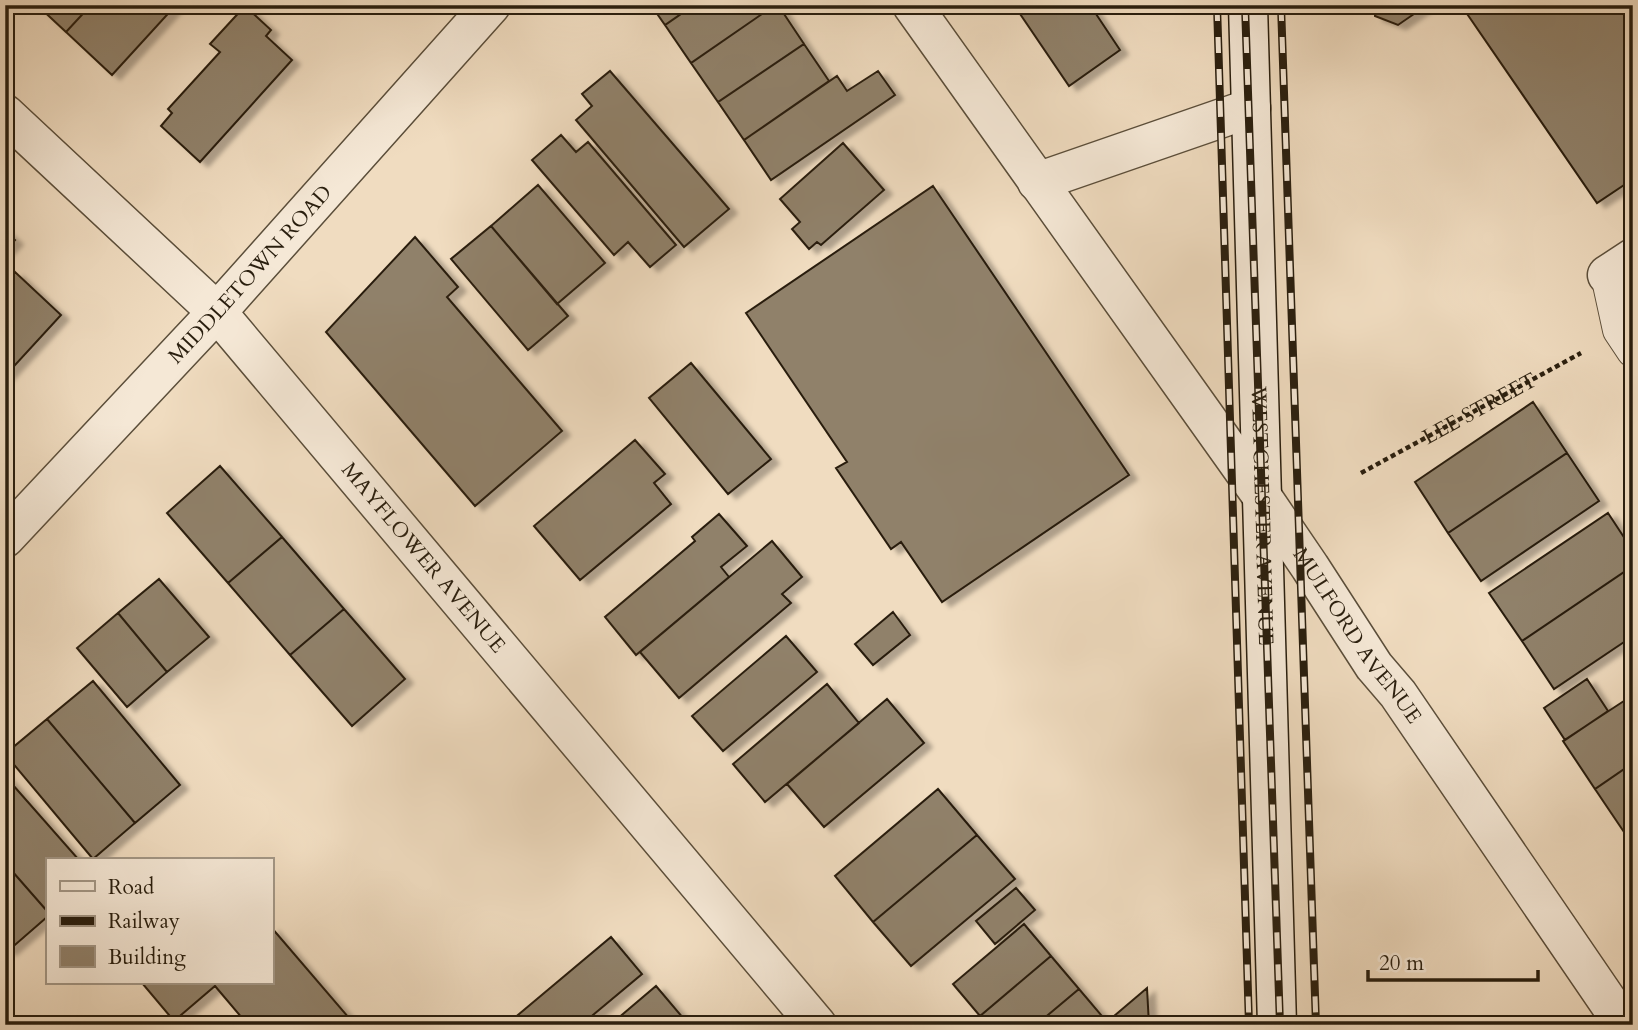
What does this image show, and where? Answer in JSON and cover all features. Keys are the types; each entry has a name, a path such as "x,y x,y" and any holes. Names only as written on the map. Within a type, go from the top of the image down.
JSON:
{"street":[{"name":"MIDDLETOWN ROAD","path":"5,538 217,312 491,5"},
{"name":"MULFORD AVENUE","path":"912,5 1261,495 1374,666 1398,694 1624,1025"},
{"name":"WESTCHESTER AVENUE","path":"1248,5 1277,1025"},
{"path":"1037,182 1251,108"},
{"name":"MAYFLOWER AVENUE","path":"5,114 217,312 817,1025"}],"lane":[{"path":"1620,266 1619,330 1633,351"}],"path":[{"name":"LEE STREET","path":"1361,473 1586,351"}],"building":[{"path":"37,5 91,5 66,32"},
{"path":"91,5 176,5 112,75 66,32"},
{"path":"651,5 694,5 665,25"},
{"path":"694,5 775,5 691,63 665,25"},
{"path":"778,5 804,44 718,102 691,63"},
{"path":"1014,5 1090,5 1120,50 1069,86"},
{"path":"1375,5 1427,5 1398,25 1375,16"},
{"path":"1461,5 1617,5 1633,28 1633,179 1597,203"},
{"path":"245,6 271,30 266,36 292,60 200,162 161,126 172,113 168,109 220,52 210,44"},
{"path":"804,44 829,81 744,140 718,102"},
{"path":"610,71 729,209 684,247 576,120 592,106 582,94"},
{"path":"878,71 895,95 771,180 744,140 837,76 847,91"},
{"path":"561,135 576,152 588,142 676,245 650,267 628,242 614,255 532,160"},
{"path":"843,143 884,190 821,245 817,242 809,249 792,229 800,222 780,199"},
{"path":"538,185 605,263 557,304 491,226"},
{"path":"933,186 1129,475 942,602 901,542 891,549 836,468 847,462 746,313"},
{"path":"491,226 568,316 528,350 451,259"},
{"path":"5,231 15,240 5,251"},
{"path":"415,237 458,287 447,297 562,431 475,506 326,332"},
{"path":"15,272 61,315 5,376 5,282"},
{"path":"691,363 771,459 728,494 649,398"},
{"path":"1533,402 1567,453 1448,533 1415,482"},
{"path":"635,440 665,474 654,483 671,504 580,580 534,526"},
{"path":"1567,453 1599,501 1481,581 1448,533"},
{"path":"220,466 282,537 228,583 167,513"},
{"path":"1608,513 1633,551 1633,566 1522,641 1489,593"},
{"path":"719,514 747,546 721,567 729,577 636,655 605,617 695,541 692,537"},
{"path":"282,537 344,609 290,655 228,583"},
{"path":"772,541 802,577 782,594 791,603 679,698 640,652"},
{"path":"1633,566 1633,636 1554,689 1522,641"},
{"path":"159,579 209,637 167,672 118,613"},
{"path":"344,609 405,679 352,726 290,655"},
{"path":"893,612 910,635 873,665 855,644"},
{"path":"118,613 167,672 127,707 77,648"},
{"path":"786,636 817,672 723,751 692,716"},
{"path":"1587,679 1608,711 1565,740 1544,708"},
{"path":"93,681 180,785 135,823 47,719"},
{"path":"827,684 859,723 765,802 733,764"},
{"path":"1633,695 1633,763 1595,789 1563,741"},
{"path":"887,699 924,743 824,827 787,784"},
{"path":"47,719 135,823 92,858 5,754"},
{"path":"1633,763 1633,835 1628,838 1595,789"},
{"path":"5,776 77,858 46,858 46,910 5,863"},
{"path":"938,789 977,835 873,922 835,876"},
{"path":"977,835 1015,879 911,966 873,922"},
{"path":"5,863 46,910 46,918 8,951 5,948"},
{"path":"1016,888 1035,910 995,944 976,921"},
{"path":"1024,924 1051,956 980,1016 953,984"},
{"path":"273,929 355,1025 248,1025 215,986 174,1021 143,984 273,984"},
{"path":"611,937 642,974 581,1025 506,1025"},
{"path":"1051,956 1079,989 1036,1025 988,1025 980,1016"},
{"path":"656,986 689,1025 610,1025"},
{"path":"1147,988 1149,1025 1103,1025 1107,1022"},
{"path":"1079,989 1107,1022 1103,1025 1036,1025"}],"railway":[{"path":"1217,5 1249,1025"},
{"path":"1245,5 1280,1025"},
{"path":"1281,5 1316,1025"}]}
